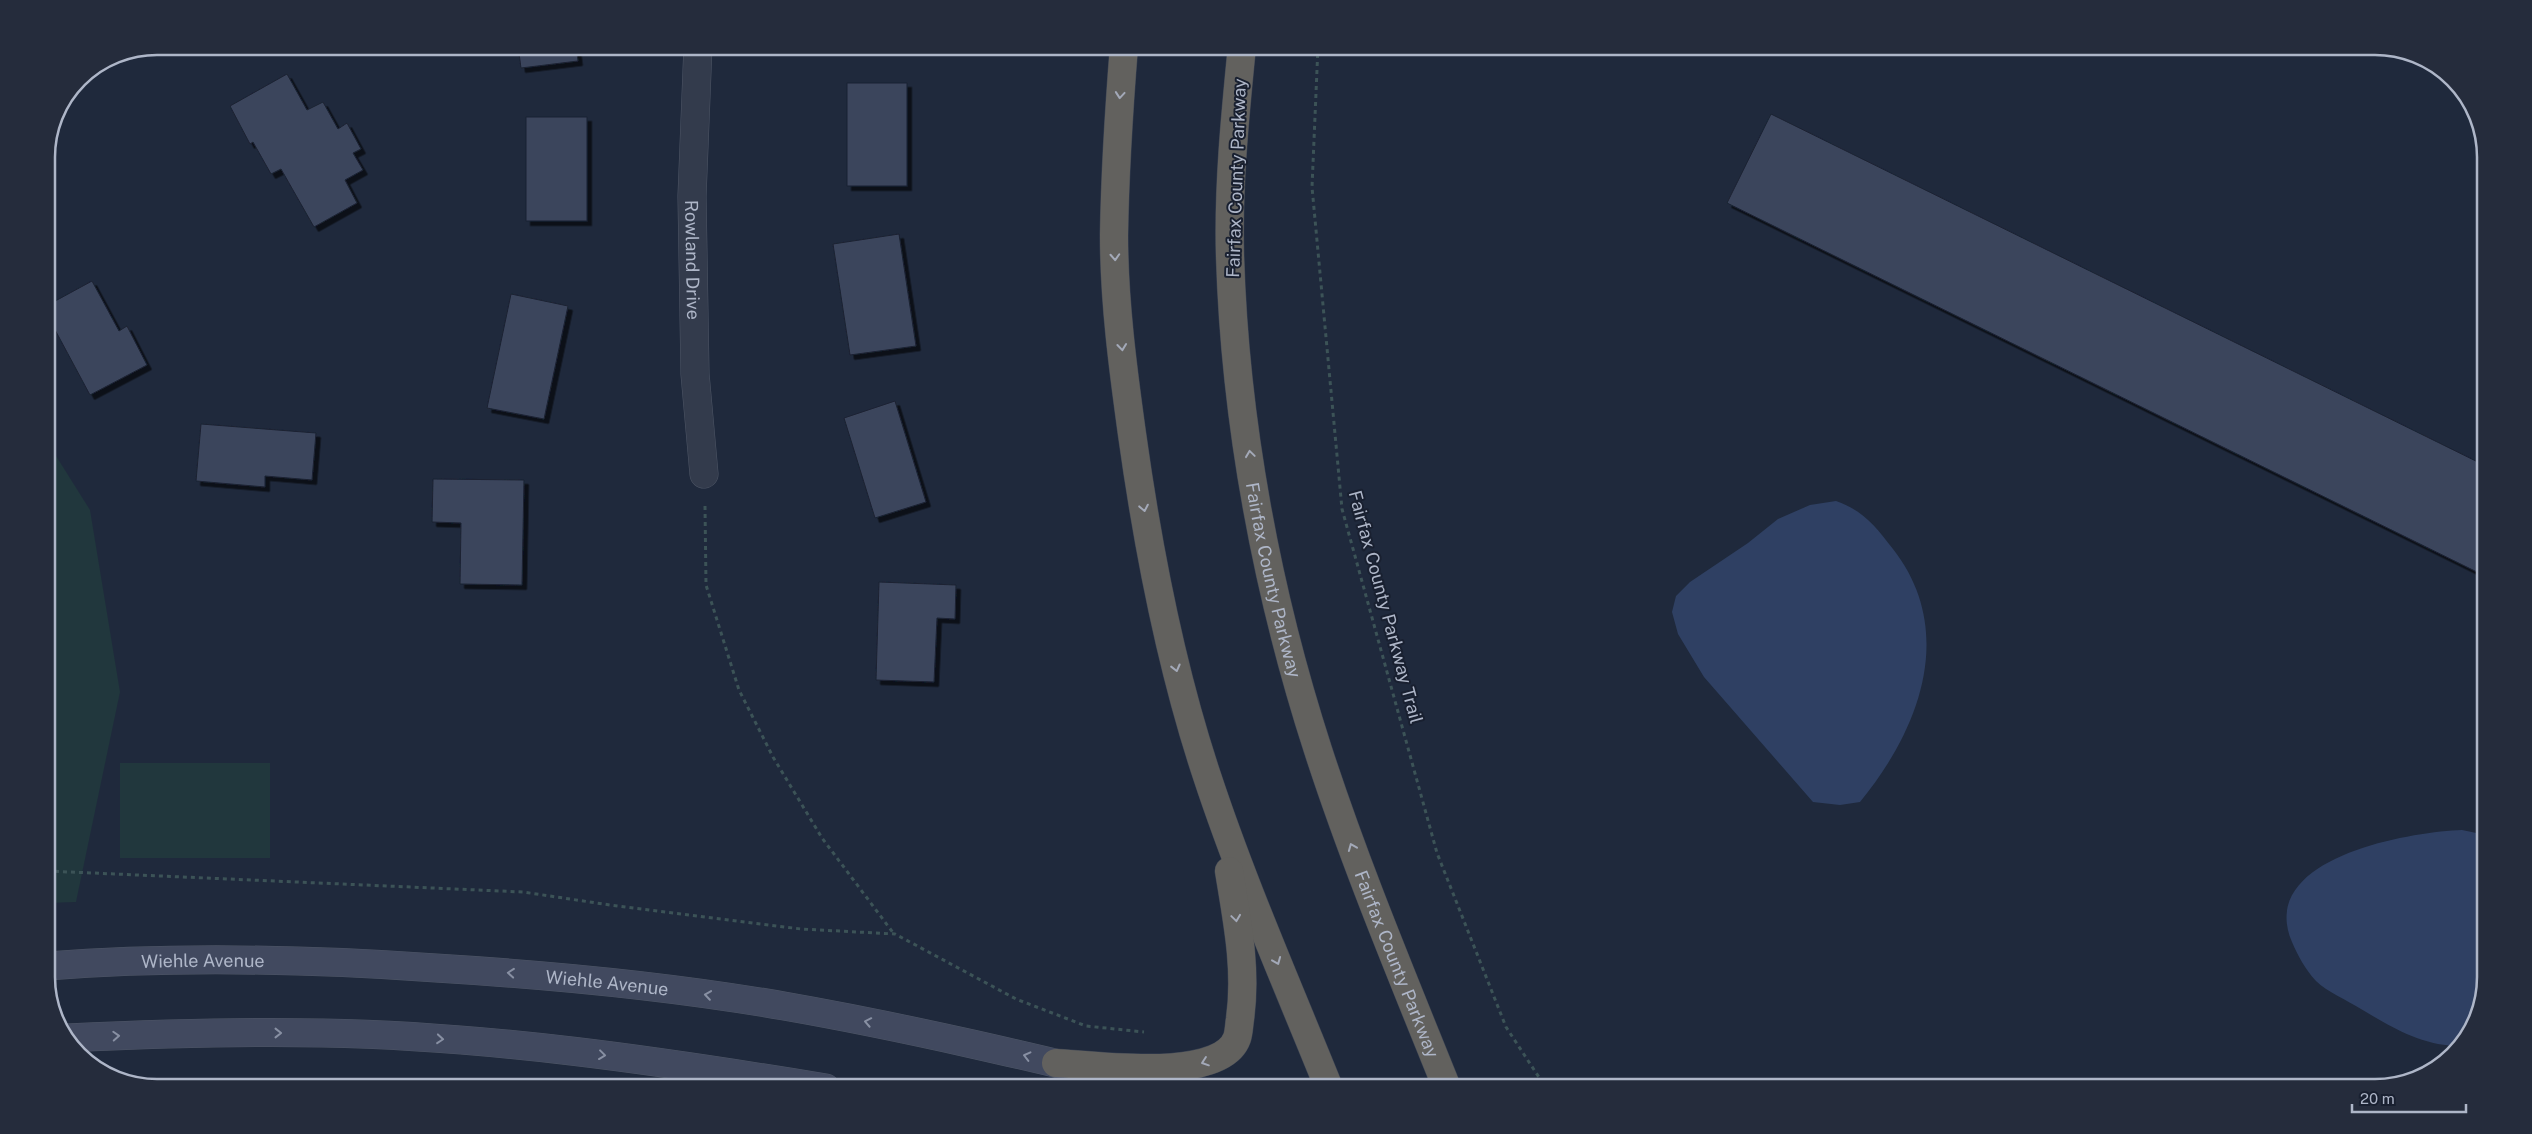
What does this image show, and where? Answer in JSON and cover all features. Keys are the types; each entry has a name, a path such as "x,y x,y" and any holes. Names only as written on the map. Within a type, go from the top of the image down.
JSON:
{"highway":[{"path":"1123,55 1118,115 1114,237 1126,395 1139,482 1176,668 1222,817 1242,874 1324,1079"},
{"name":"Fairfax County Parkway","path":"1241,55 1234,119 1230,255 1235,338 1257,506 1274,591 1317,747 1348,838 1443,1079"},
{"path":"1056,1063 1165,1069 1191,1066 1209,1061 1224,1052 1237,1039 1243,995 1243,965 1222,817"}],"main road":[{"name":"Wiehle Avenue","path":"55,966 223,960 367,963 526,974 635,985 782,1006 968,1042 1122,1079"},
{"path":"75,1038 225,1032 325,1033 436,1039 556,1049 691,1066 771,1079"}],"street":[{"name":"Rowland Drive","path":"698,55 692,206 695,374 704,474"}],"path":[{"name":"Fairfax County Parkway Trail","path":"1318,55 1312,187 1342,509 1437,853 1506,1027 1540,1079"},
{"path":"704,474 706,585 739,690 773,757 822,838 895,934 1016,999 1086,1026 1145,1032"},
{"path":"55,871 523,892 801,929 895,934"}],"green space":[{"path":"55,454 90,510 120,692 76,902 55,903"},
{"path":"120,763 270,763 270,858 120,858"}],"water":[{"path":"1836,501 1854,509 1868,520 1893,549 1912,580 1923,613 1927,646 1923,679 1914,711 1899,743 1881,774 1860,802 1840,805 1813,802 1704,677 1678,634 1672,612 1676,596 1690,582 1748,543 1778,519 1810,505"},
{"path":"2462,830 2477,833 2477,983 2474,1003 2469,1016 2450,1046 2429,1042 2406,1034 2331,992 2316,981 2305,967 2294,947 2287,913 2296,889 2316,870 2343,855 2375,844 2438,832"}],"building":[{"path":"519,55 577,55 578,61 521,68"},
{"path":"287,74 307,110 323,102 338,129 347,123 361,149 353,153 363,170 345,180 357,203 314,227 281,169 271,174 253,142 250,144 230,106"},
{"path":"847,83 907,83 907,186 847,186"},
{"path":"1771,114 2477,462 2477,572 1727,203"},
{"path":"526,117 587,117 587,221 526,221"},
{"path":"899,234 916,346 850,355 833,244"},
{"path":"92,281 119,331 127,326 147,365 90,395 55,330 55,301"},
{"path":"511,294 568,306 544,419 487,408"},
{"path":"895,401 926,502 875,518 844,418"},
{"path":"201,424 316,433 312,480 265,476 265,487 196,481"},
{"path":"433,479 524,480 522,585 460,584 461,523 432,522"},
{"path":"879,582 956,585 955,619 937,618 934,682 876,680"}]}
